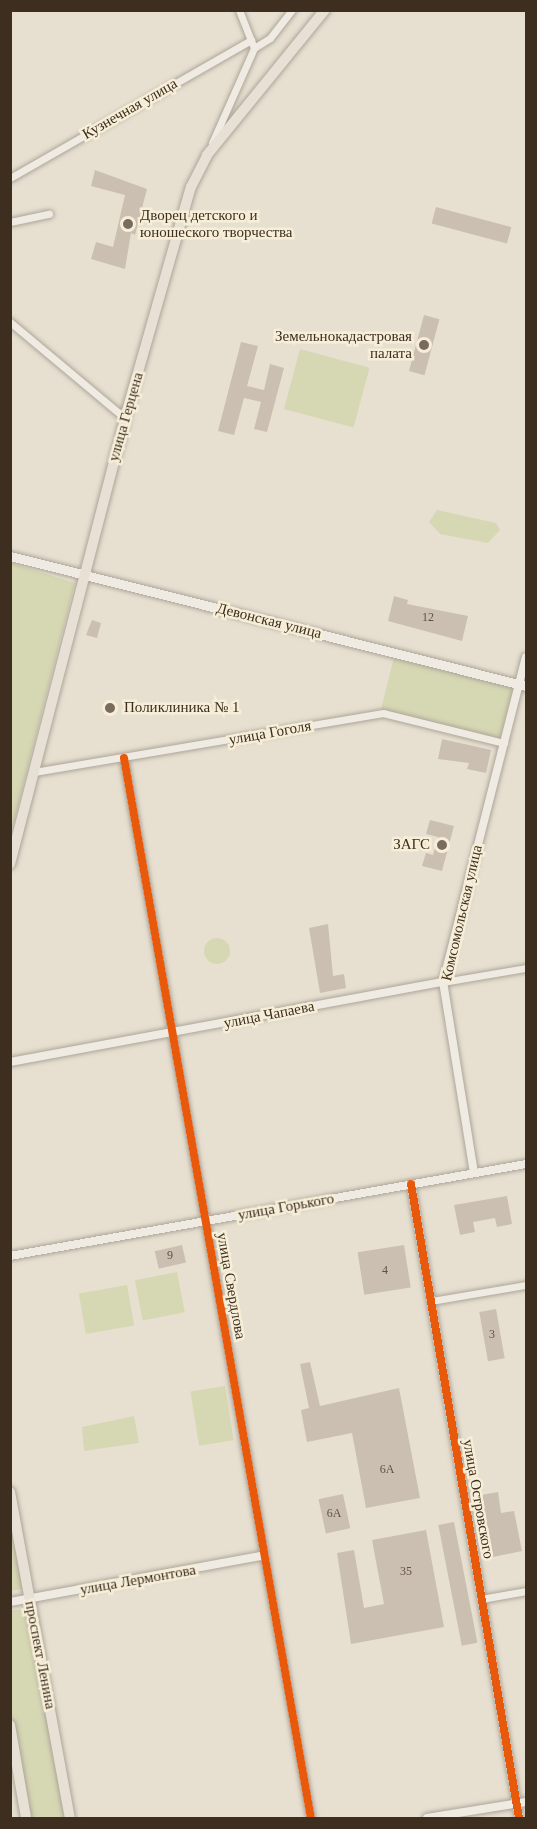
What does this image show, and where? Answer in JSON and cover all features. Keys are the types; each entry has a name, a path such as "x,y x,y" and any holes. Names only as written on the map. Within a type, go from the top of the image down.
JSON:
{"main road":[{"name":"улица Герцена","path":"10,864 125,418 180,220 207,155 325,10"},
{"name":"Девонская улица","path":"10,556 523,685"},
{"name":"проспект Ленина","path":"10,1492 70,1818"},
{"path":"10,1725 26,1818"}],"street":[{"path":"239,10 254,48"},
{"path":"207,155 254,48 270,38 292,10"},
{"name":"Кузнечная улица","path":"10,178 250,40"},
{"path":"10,222 49,214"},
{"path":"10,322 125,418"},
{"name":"Комсомольская улица","path":"474,1173 443,982 504,743 523,685 526,657"},
{"name":"улица Гоголя","path":"34,772 383,713 504,743"},
{"name":"улица Свердлова","path":"124,758 310,1818"},
{"name":"улица Чапаева","path":"10,1062 526,968"},
{"name":"улица Горького","path":"10,1257 526,1164"},
{"name":"улица Островского","path":"411,1185 481,1599 522,1803 519,1818"},
{"path":"431,1300 526,1285"},
{"name":"улица Лермонтова","path":"10,1602 265,1555"},
{"path":"481,1599 526,1591"},
{"path":"426,1818 522,1803"}],"green space":[{"path":"300,349 370,368 353,428 284,409"},
{"path":"437,510 496,523 500,530 488,543 440,534 429,522"},
{"path":"10,563 75,583 11,833"},
{"path":"394,657 513,687 500,739 381,709"},
{"path":"217,938 226,942 230,951 226,960 217,964 208,960 204,951 208,942"},
{"path":"177,1272 185,1312 143,1320 135,1280"},
{"path":"127,1285 134,1325 86,1334 79,1294"},
{"path":"225,1386 234,1440 199,1446 190,1391"},
{"path":"134,1416 139,1443 84,1451 82,1427"},
{"path":"10,1517 23,1589 11,1591 10,1591"},
{"path":"27,1608 65,1818 27,1818 11,1727 10,1611"}],"building":[{"name":"Дворец детского и юношеского творчества","path":"95,170 147,189 135,235 131,233 125,269 91,259 96,242 113,247 125,195 91,186"},
{"path":"436,207 511,227 507,244 432,223"},
{"name":"Земельнокадастровая палата","path":"424,315 439,319 424,375 409,371"},
{"path":"241,342 258,346 247,386 264,390 270,364 284,368 267,432 254,429 261,402 244,398 234,435 218,431"},
{"path":"394,596 408,600 407,604 468,616 462,641 388,621"},
{"path":"92,620 101,623 97,638 86,635"},
{"path":"442,739 491,750 486,773 467,769 469,763 438,759"},
{"name":"ЗАГС","path":"430,820 454,826 442,871 422,866 426,853 433,855 438,837 426,834"},
{"path":"328,924 333,976 344,974 346,988 320,993 309,928"},
{"path":"507,1196 512,1224 497,1227 495,1218 473,1222 475,1232 460,1235 454,1205"},
{"path":"182,1245 186,1263 159,1269 155,1251"},
{"path":"404,1245 411,1287 364,1295 358,1252"},
{"path":"496,1309 505,1358 488,1361 479,1312"},
{"path":"310,1362 320,1406 399,1388 420,1498 366,1508 352,1433 307,1442 301,1410 309,1408 300,1364"},
{"path":"498,1492 501,1513 514,1511 522,1551 493,1557 481,1495"},
{"path":"343,1494 350,1528 326,1533 319,1499"},
{"path":"454,1522 477,1643 462,1646 438,1525"},
{"path":"426,1530 444,1627 351,1644 337,1553 354,1550 364,1608 384,1604 372,1540"}],"cycle path":[{"path":"124,758 311,1818"},
{"path":"411,1184 519,1818"}],"place":[{"name":"Дворец детского и юношеского творчества","path":"128,224"},
{"name":"Земельнокадастровая палата","path":"424,345"},
{"name":"Поликлиника № 1","path":"110,708"},
{"name":"ЗАГС","path":"442,845"}]}
